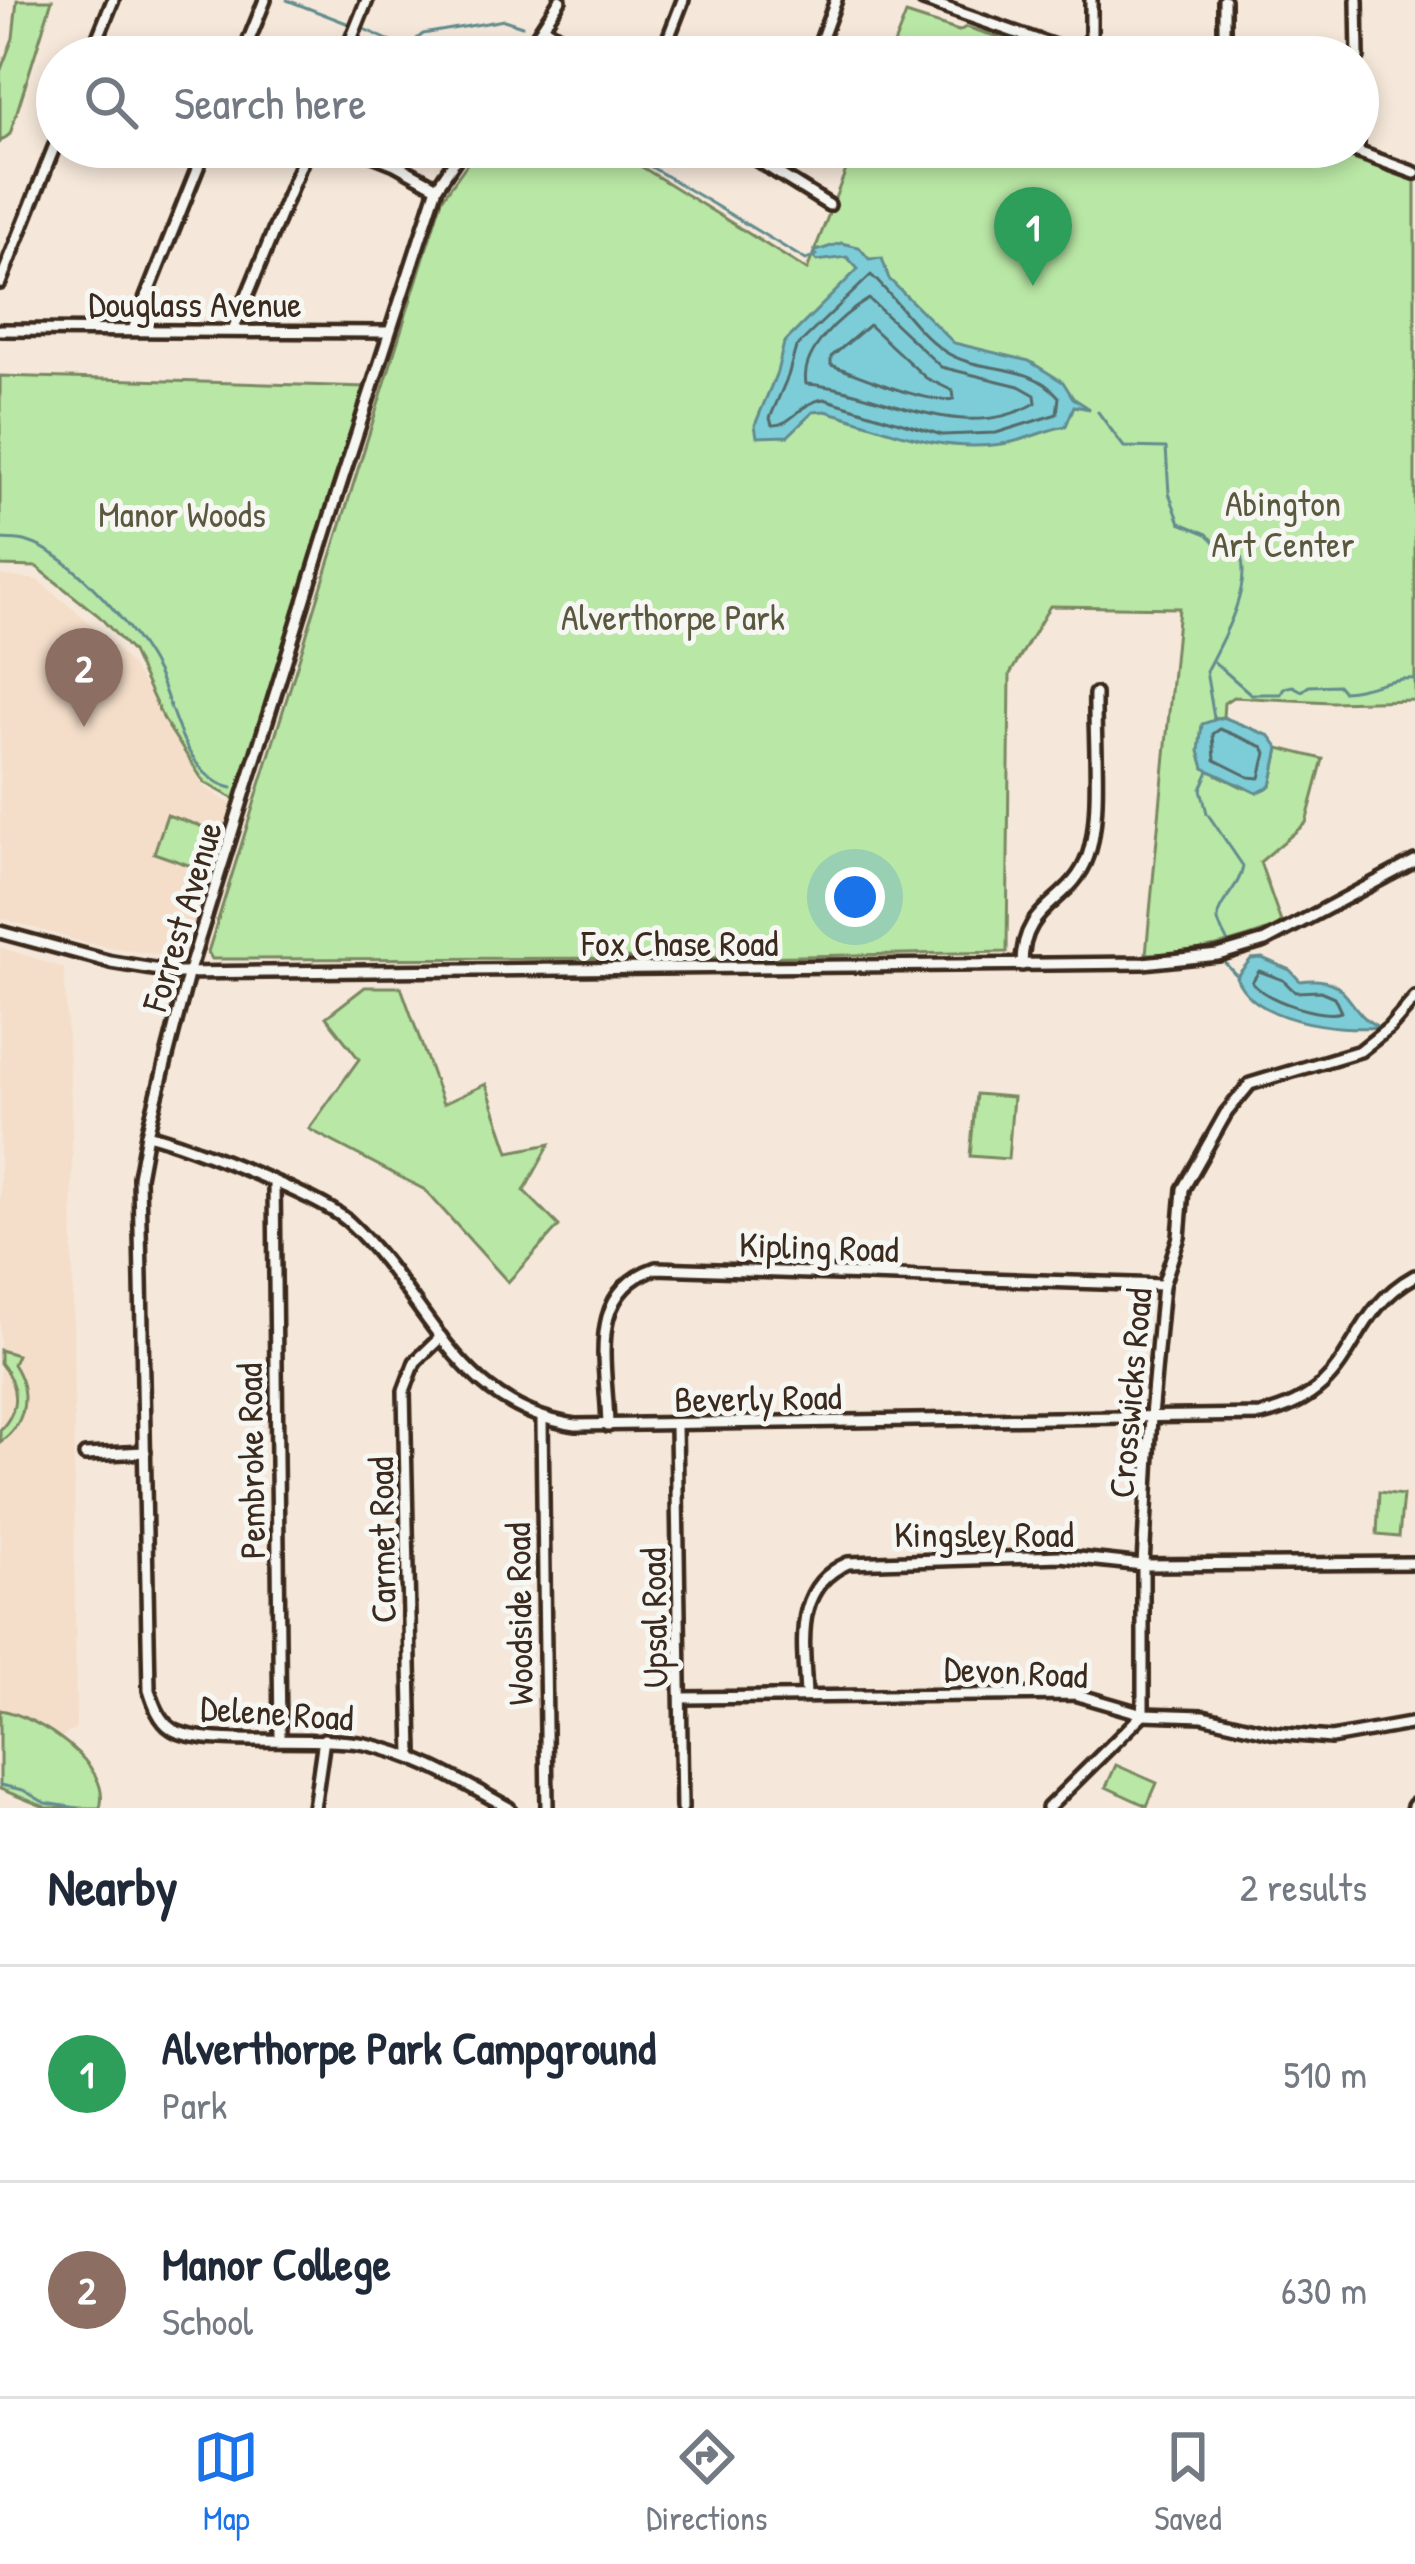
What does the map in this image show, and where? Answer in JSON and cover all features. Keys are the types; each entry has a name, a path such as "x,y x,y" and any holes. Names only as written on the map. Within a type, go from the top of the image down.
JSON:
{"street":[{"path":"99,36 113,0"},
{"path":"250,36 265,0"},
{"path":"352,36 367,0"},
{"path":"537,36 560,0"},
{"path":"669,36 682,0"},
{"path":"822,36 836,0"},
{"path":"923,0 1024,36"},
{"path":"960,15 961,0"},
{"path":"1090,36 1091,0"},
{"path":"1224,0 1224,36"},
{"path":"1357,0 1358,36"},
{"path":"543,27 557,36"},
{"path":"1379,160 1415,173"},
{"path":"0,284 46,168"},
{"path":"133,330 198,168"},
{"path":"232,330 299,168"},
{"path":"402,168 437,187"},
{"name":"Forrest Avenue","path":"170,1729 149,1690 139,1177 189,971 389,332 437,187 450,168"},
{"path":"772,169 830,205"},
{"name":"Douglass Avenue","path":"0,330 389,332"},
{"path":"1022,965 1028,925 1074,880 1088,859 1094,830 1095,694"},
{"name":"Fox Chase Road","path":"0,932 111,962 189,971 1142,963 1218,955 1264,941 1415,861"},
{"name":"Crosswicks Road","path":"1143,1714 1143,1565 1151,1416 1163,1285 1179,1237 1183,1189 1226,1113 1250,1084 1360,1051 1415,998"},
{"name":"Beverly Road","path":"147,1134 329,1207 347,1221 489,1391 542,1420 676,1426 1261,1415 1295,1405 1327,1383 1385,1296 1415,1276"},
{"name":"Pembroke Road","path":"274,1184 280,1738"},
{"name":"Kipling Road","path":"608,1426 606,1322 610,1303 636,1274 656,1268 1163,1285"},
{"name":"Carmet Road","path":"412,1755 404,1391 416,1362 441,1337"},
{"name":"Woodside Road","path":"542,1420 547,1808"},
{"name":"Upsal Road","path":"676,1426 682,1808"},
{"path":"85,1455 145,1452"},
{"name":"Kingsley Road","path":"806,1695 807,1601 824,1575 848,1563 1060,1556 1143,1565 1415,1563"},
{"name":"Devon Road","path":"681,1698 1074,1694 1143,1714 1202,1716 1275,1733 1331,1738 1415,1723"},
{"path":"1048,1808 1143,1714"},
{"name":"Delene Road","path":"170,1729 203,1739 324,1738 412,1755 509,1808"},
{"path":"314,1808 324,1738"}],"shaded area":[{"path":"0,575 38,580 101,632 134,668 203,786 234,806 193,945 177,958 85,943 0,918"},
{"path":"0,947 64,968 72,1119 76,1728 62,1737 0,1710"}],"green space":[{"path":"17,0 52,0 41,36 36,36 36,51 10,134 0,142 0,72 13,38"},
{"path":"906,14 959,31 966,27 995,36 897,36"},
{"name":"Alverthorpe Park","path":"464,168 644,168 807,270 847,168 1378,168 1415,181 1415,700 1233,697 1224,703 1223,717 1214,718 1204,768 1244,788 1271,786 1279,748 1323,759 1306,823 1260,862 1282,925 1216,946 1146,954 1179,608 1050,606 1010,674 1007,952 212,959 208,952 442,199"},
{"name":"Manor Woods","path":"0,376 367,387 236,800 204,782 162,717 132,652 99,616 37,567 0,566"},
{"path":"167,815 210,829 197,868 154,853"},
{"path":"365,987 401,987 443,1104 486,1084 509,1152 550,1144 524,1191 559,1226 508,1282 425,1190 309,1129 359,1059 326,1017"},
{"path":"976,1094 1013,1097 1008,1159 970,1156"},
{"path":"0,1350 17,1355 13,1364 24,1396 16,1426 0,1442 0,1430 15,1397 0,1363"},
{"path":"1379,1492 1403,1495 1399,1537 1377,1535"},
{"path":"0,1710 33,1722 69,1745 95,1775 100,1808 47,1808 0,1789"},
{"path":"1116,1765 1157,1783 1147,1806 1106,1787"}],"water":[{"path":"841,243 859,247 869,259 882,258 889,279 954,343 1029,361 1063,382 1073,398 1090,409 1074,406 1066,426 1010,443 978,446 933,442 825,411 813,412 788,436 757,437 755,425 784,343 858,269 847,257 817,261 813,257 816,251"},
{"path":"1223,717 1270,736 1279,748 1271,786 1257,793 1204,768 1199,751 1202,724"},
{"path":"1262,958 1290,970 1300,981 1317,980 1339,988 1379,1027 1320,1025 1260,1004 1236,977 1251,959"}],"waterway":[{"path":"287,0 349,24"},
{"path":"421,36 504,20 522,26"},
{"path":"366,30 379,36"},
{"path":"653,168 806,260 817,255"},
{"path":"1098,412 1124,447 1166,448 1169,493 1180,523 1241,556 1239,599 1206,671 1214,718"},
{"path":"0,539 25,541 46,550 103,598 149,657 192,757 216,782 232,788"},
{"path":"1214,662 1251,694 1281,694 1293,686 1302,691 1309,686 1338,685 1343,691 1415,679"},
{"path":"1209,771 1201,789 1207,813 1243,866 1218,914 1229,947"},
{"path":"1226,957 1225,963 1238,977"},
{"path":"0,1785 23,1790 45,1803 78,1808"}],"place":[{"name":"Alverthorpe Park Campground","path":"1033,286"},
{"name":"Manor College","path":"84,727"}],"park label":[{"name":"Abington Art Center","path":"1283,522"}]}
